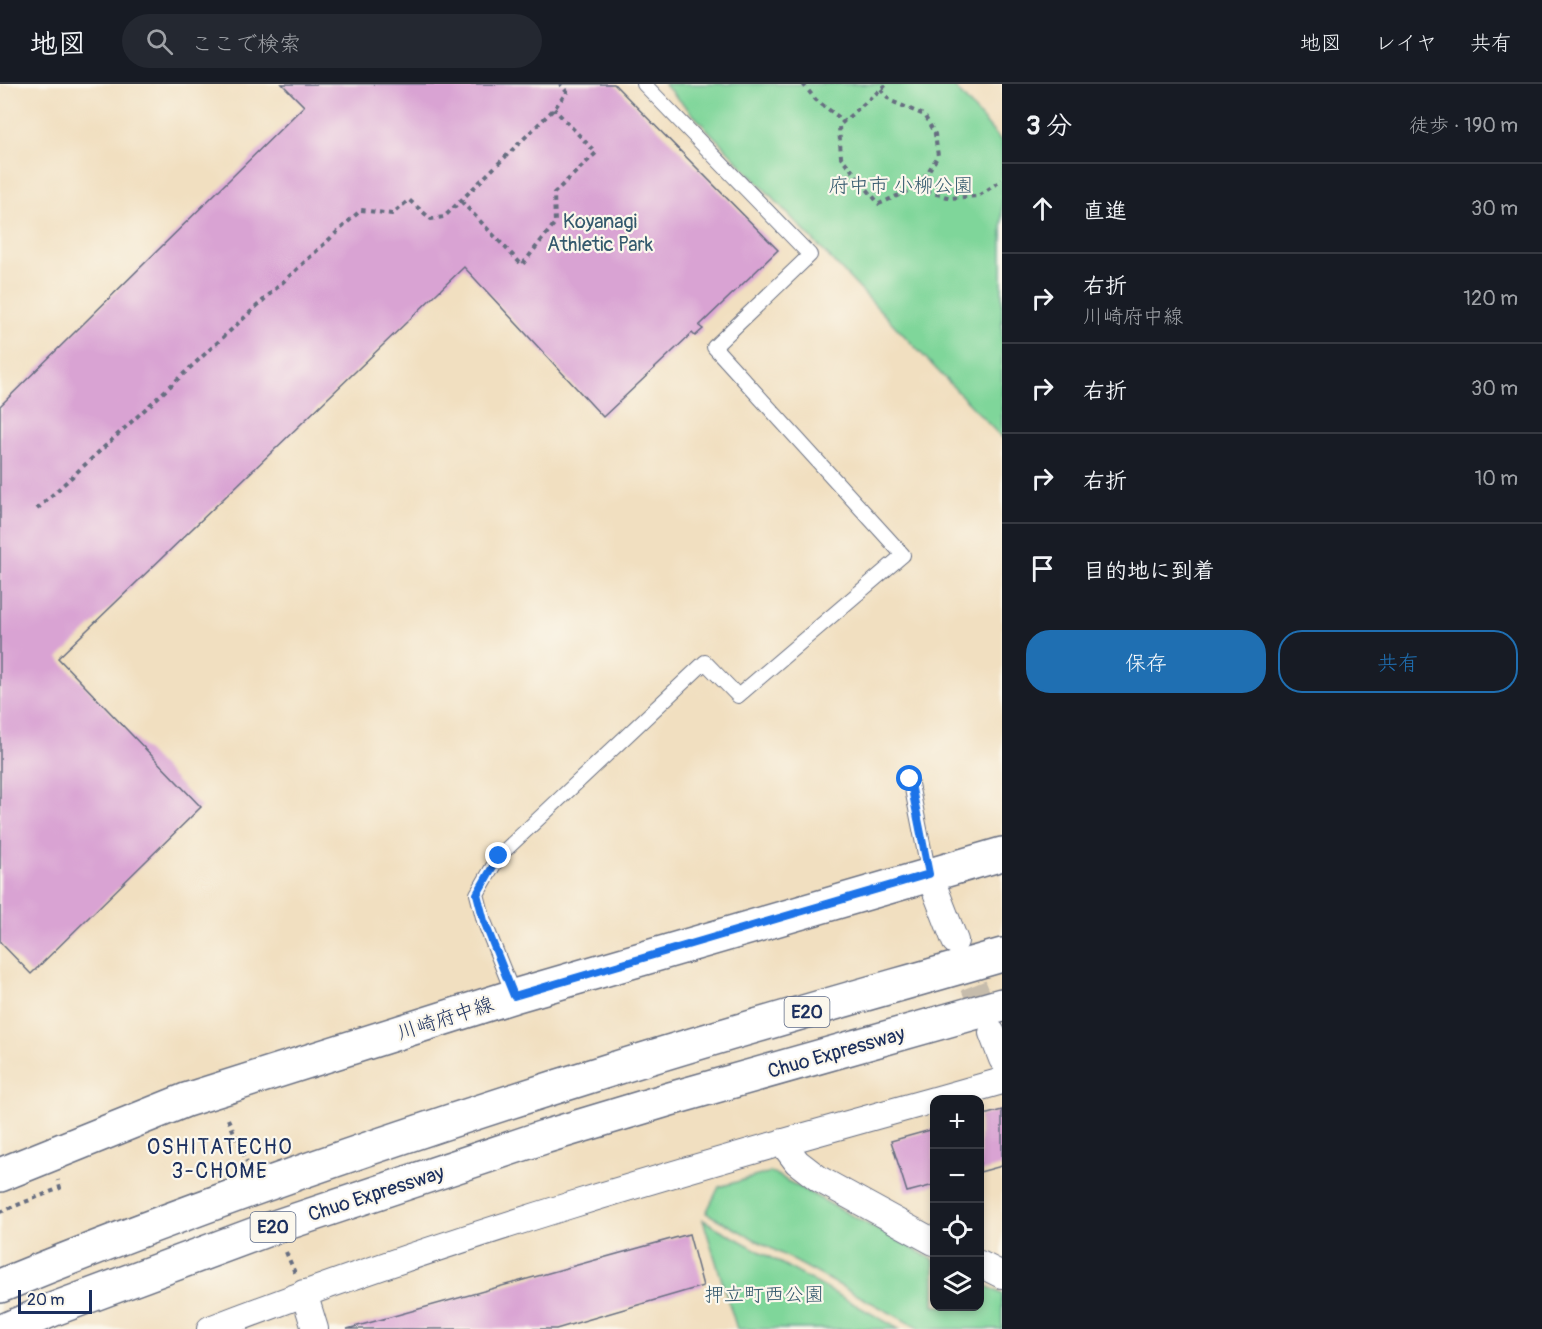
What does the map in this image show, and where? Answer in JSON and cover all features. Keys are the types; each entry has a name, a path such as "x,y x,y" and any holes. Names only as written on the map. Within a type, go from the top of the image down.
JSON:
{"main road":[{"name":"川崎府中線","path":"0,1175 186,1100 514,996 1002,854"},
{"name":"E20","path":"0,1286 239,1193 496,1106 612,1069 1002,955"},
{"name":"Chuo Expressway","path":"7,1329 54,1308 266,1230 544,1137 670,1099 997,1019"}],"street":[{"path":"929,874 956,941"},
{"path":"997,1019 1002,1059"},
{"path":"953,1095 1002,1081"},
{"path":"210,1329 304,1293 671,1174 930,1101"},
{"path":"782,1142 797,1162 819,1179 930,1240"},
{"path":"984,1266 1002,1275"},
{"path":"304,1293 315,1329"}],"lane":[{"path":"514,996 484,921 477,894 499,856 705,662 738,696 903,555 714,347 810,255 644,84"},
{"path":"910,779 929,874"}],"path":[{"path":"37,509 361,210 392,214 409,200 431,219 444,218 554,109 567,92 560,84"},
{"path":"802,84 816,100 844,121"},
{"path":"881,89 891,101 924,115 934,134 938,156 918,186 879,204 842,157 839,126 844,121 881,89 887,84"},
{"path":"461,201 522,266 555,223 554,193 597,153 554,109"},
{"path":"918,189 951,198 978,196 1002,180"},
{"path":"228,1119 247,1163"}],"green space":[{"name":"府中市 小柳公園","path":"664,84 952,84 1002,142 1002,438"},
{"path":"771,1172 930,1258 930,1311 984,1311 984,1285 1002,1294 1002,1329 920,1329 706,1213 719,1187"},
{"name":"押立町西公園","path":"703,1220 899,1329 737,1329"}],"building":[{"name":"Koyanagi Athletic Park","path":"282,84 614,84 778,250 699,326 703,329 695,336 692,333 603,417 464,267 58,658 201,807 31,974 0,942 0,406 304,106"},
{"path":"1002,1110 1002,1166 984,1171 984,1149 984,1115"},
{"path":"930,1130 930,1186 907,1192 891,1141"},
{"path":"689,1234 703,1286 556,1329 347,1329"}],"tunnel":[{"path":"959,949 990,1027"}],"district":[{"name":"OSHITATECHO 3-CHOME","path":"220,1159"}],"route":[{"path":"499,856 477,894 484,921 514,996 929,874 910,779"}]}
